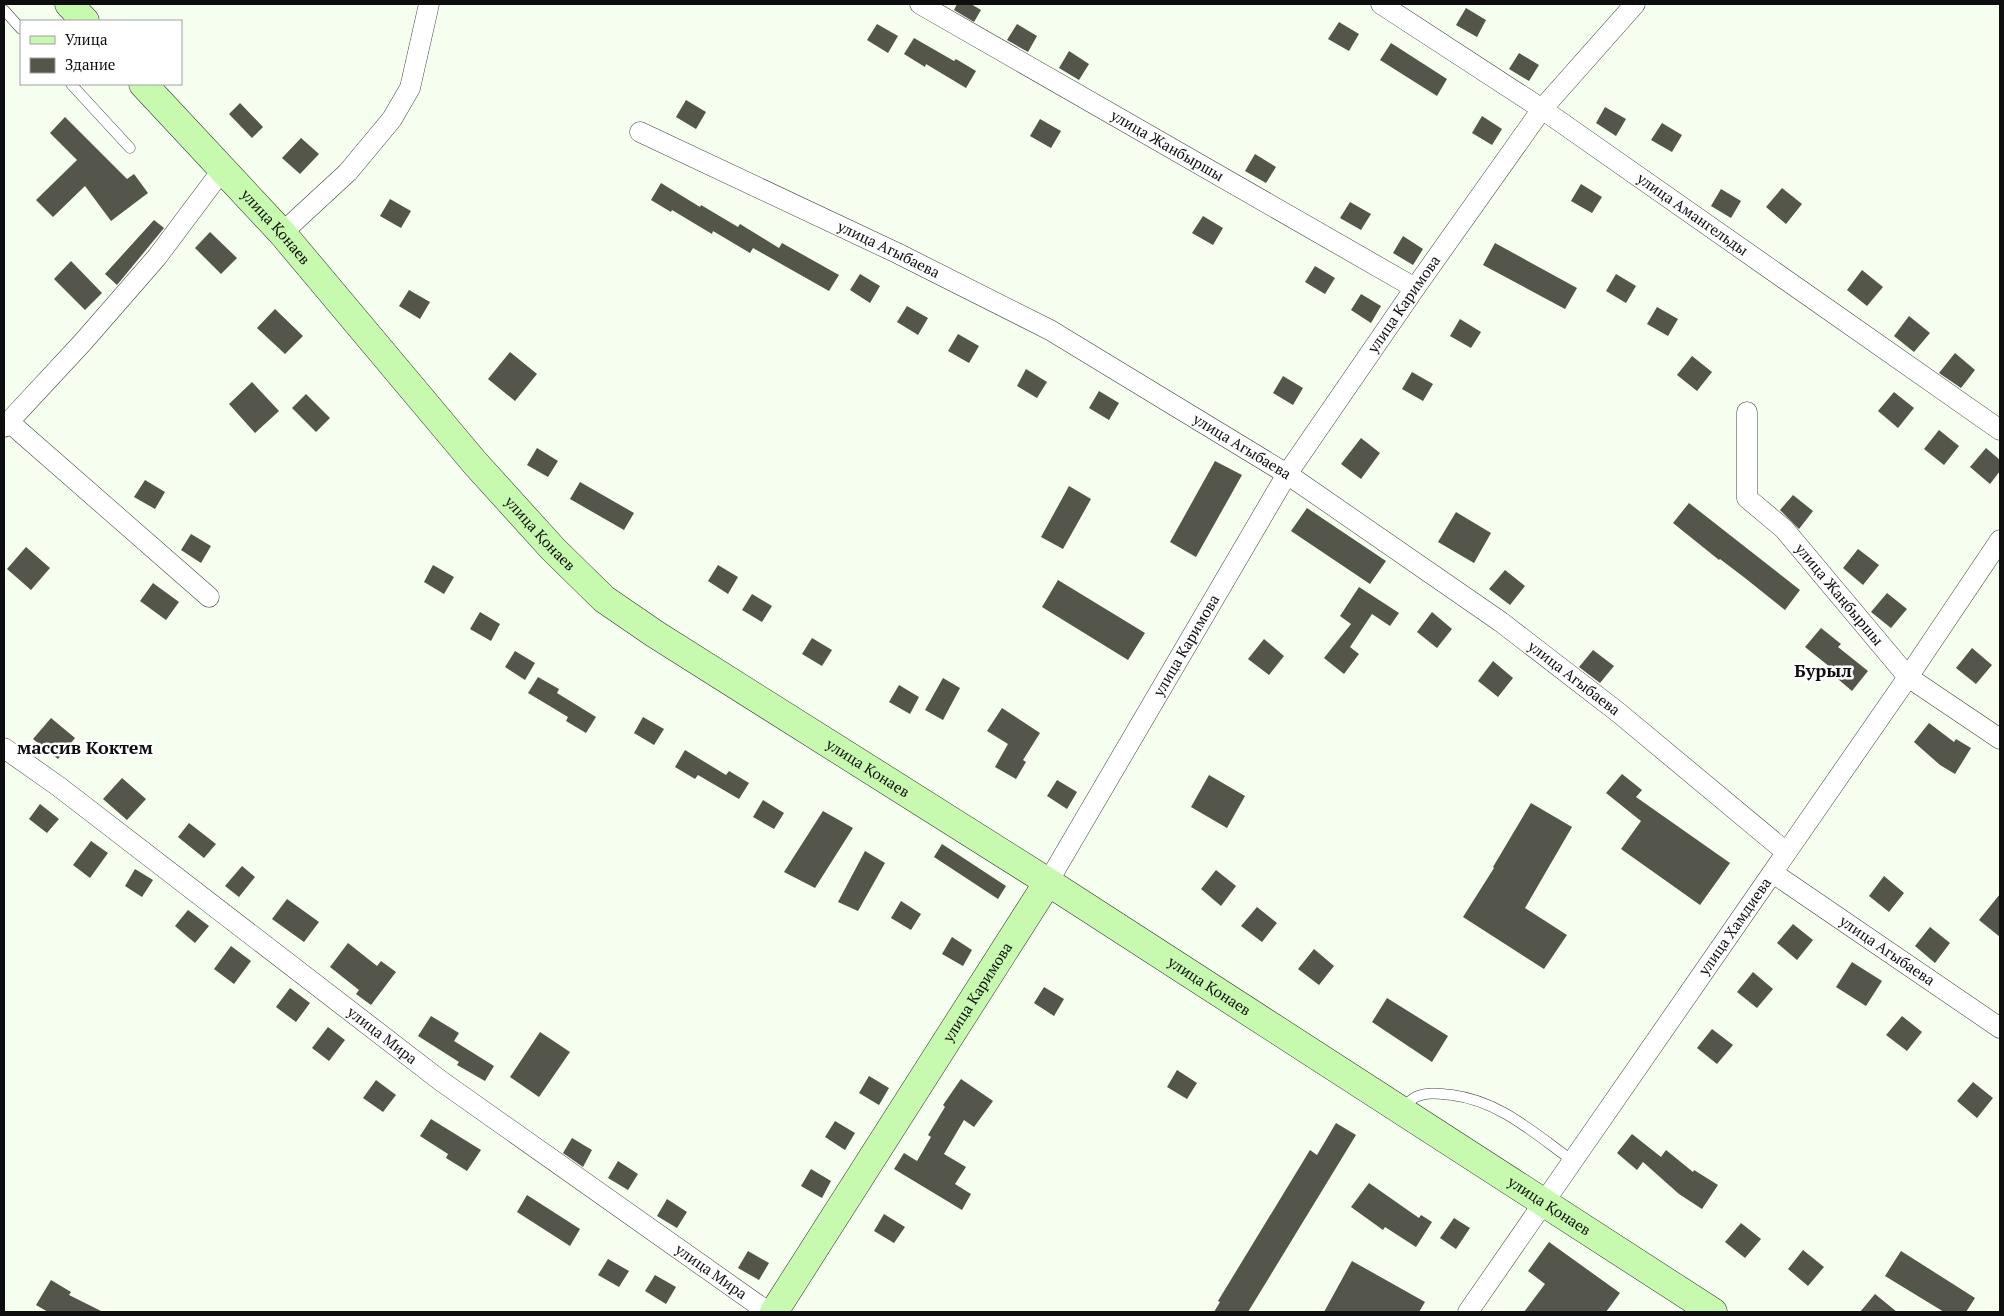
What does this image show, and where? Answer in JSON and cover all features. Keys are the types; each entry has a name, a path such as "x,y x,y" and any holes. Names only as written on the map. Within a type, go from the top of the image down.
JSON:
{"main road":[{"path":"69,4 84,20"},
{"name":"улица Қонаев","path":"144,85 282,234 476,463 553,549 604,599 655,634 1048,882 1714,1312"},
{"name":"улица Каримова","path":"774,1312 1048,882"}],"street":[{"path":"282,234 348,172 392,119 410,88 429,4"},
{"name":"улица Жанбыршы","path":"920,4 1415,288"},
{"name":"улица Амангельды","path":"1381,4 1542,109 2000,430"},
{"name":"улица Каримова","path":"1048,882 1287,474 1415,288 1542,109 1635,4"},
{"name":"улица Агыбаева","path":"640,132 897,253 1050,330 1287,474 1501,622 1619,713 1786,852"},
{"path":"209,597 7,424 83,342 157,257 223,170"},
{"name":"улица Жаңбыршы","path":"1747,412 1748,498 1784,529 1908,677 2000,739"},
{"name":"улица Хамдиева","path":"1468,1312 1908,677 2000,540"},
{"name":"улица Мира","path":"4,748 58,786 441,1081 768,1312"},
{"name":"улица Агыбаева","path":"1772,873 2000,1028"}],"lane":[{"path":"4,10 20,28"},
{"path":"73,85 130,148"},
{"path":"1399,1110 1416,1097 1435,1093 1468,1097 1486,1102 1504,1112 1573,1161"}],"building":[{"path":"957,4 971,4 981,10 974,22 954,10"},
{"path":"1466,8 1486,20 1477,37 1456,25"},
{"path":"1339,22 1359,34 1349,51 1328,39"},
{"path":"877,24 898,36 888,53 867,40"},
{"path":"1017,24 1037,36 1028,52 1007,40"},
{"path":"914,38 954,61 956,59 976,71 966,88 926,64 925,67 904,54"},
{"path":"1391,43 1447,79 1437,96 1380,60"},
{"path":"1069,51 1089,64 1079,80 1059,68"},
{"path":"1519,53 1539,65 1529,81 1509,69"},
{"path":"686,100 706,112 696,129 676,117"},
{"path":"240,103 263,127 252,138 229,114"},
{"path":"1605,107 1626,119 1616,136 1596,123"},
{"path":"1482,116 1502,129 1492,145 1472,133"},
{"path":"65,117 127,179 134,174 148,193 111,221 85,186 53,217 36,200 77,160 50,133"},
{"path":"1040,119 1061,131 1051,148 1030,136"},
{"path":"1662,123 1682,135 1672,152 1651,140"},
{"path":"301,138 319,154 300,174 282,158"},
{"path":"1255,154 1276,167 1266,183 1245,171"},
{"path":"661,183 738,227 740,224 779,248 782,243 839,275 829,291 753,248 750,253 713,231 712,234 651,200"},
{"path":"1581,184 1602,197 1592,213 1571,201"},
{"path":"1782,188 1802,204 1786,224 1766,207"},
{"path":"1721,189 1741,201 1731,218 1711,206"},
{"path":"390,199 411,211 401,228 380,216"},
{"path":"1350,202 1371,214 1361,230 1340,218"},
{"path":"1203,216 1223,228 1213,245 1192,233"},
{"path":"154,220 164,228 117,285 105,274"},
{"path":"210,232 237,258 221,274 195,248"},
{"path":"1403,236 1423,249 1413,265 1393,253"},
{"path":"1495,243 1577,288 1565,309 1483,265"},
{"path":"71,261 102,293 85,310 54,279"},
{"path":"1315,266 1335,278 1325,294 1305,282"},
{"path":"1862,270 1883,287 1867,306 1847,290"},
{"path":"860,274 880,286 870,303 850,290"},
{"path":"1616,274 1636,286 1626,303 1606,291"},
{"path":"409,290 430,302 420,319 399,306"},
{"path":"1361,294 1381,306 1371,323 1351,310"},
{"path":"907,306 928,318 918,335 897,322"},
{"path":"1657,307 1678,319 1668,336 1647,324"},
{"path":"275,309 303,336 285,354 257,328"},
{"path":"1909,316 1930,333 1914,352 1894,336"},
{"path":"1460,319 1481,332 1471,348 1450,336"},
{"path":"958,334 979,346 969,363 948,351"},
{"path":"510,352 537,374 515,401 488,379"},
{"path":"1955,353 1975,370 1961,388 1939,373"},
{"path":"1692,356 1712,372 1697,391 1677,375"},
{"path":"1026,369 1047,382 1037,398 1017,386"},
{"path":"1412,372 1433,384 1423,401 1402,389"},
{"path":"1283,376 1303,388 1293,405 1273,393"},
{"path":"252,382 279,411 255,433 229,404"},
{"path":"1099,391 1119,403 1109,420 1089,408"},
{"path":"1894,392 1914,408 1898,428 1878,411"},
{"path":"306,394 330,418 316,432 292,408"},
{"path":"1939,430 1959,446 1944,465 1924,449"},
{"path":"1361,438 1380,453 1361,479 1341,464"},
{"path":"537,448 558,461 548,477 527,465"},
{"path":"1986,448 2000,460 2000,471 1990,484 1970,467"},
{"path":"1215,461 1242,475 1196,557 1170,542"},
{"path":"145,480 165,492 155,509 134,497"},
{"path":"580,482 634,513 624,530 570,499"},
{"path":"1069,486 1091,499 1063,549 1041,537"},
{"path":"1793,495 1813,511 1799,529 1780,510"},
{"path":"1689,503 1800,590 1785,610 1673,523"},
{"path":"1307,508 1386,561 1370,584 1291,531"},
{"path":"1456,512 1491,533 1474,563 1438,542"},
{"path":"191,534 211,546 201,563 181,550"},
{"path":"26,547 50,568 31,590 7,569"},
{"path":"1858,549 1879,565 1863,585 1843,568"},
{"path":"433,565 454,577 444,594 424,582"},
{"path":"718,565 738,577 728,594 708,581"},
{"path":"1505,570 1525,586 1510,605 1489,589"},
{"path":"1058,580 1145,633 1128,660 1042,607"},
{"path":"153,583 179,602 166,620 140,601"},
{"path":"1359,587 1399,613 1390,626 1372,614 1350,647 1359,654 1344,674 1324,658 1351,624 1340,616"},
{"path":"1887,593 1907,609 1891,628 1871,612"},
{"path":"752,594 772,606 762,622 742,610"},
{"path":"480,612 500,624 491,641 470,629"},
{"path":"1432,612 1452,629 1437,648 1417,632"},
{"path":"1821,628 1841,644 1838,647 1868,671 1852,691 1832,674 1835,671 1805,647"},
{"path":"812,638 832,650 822,666 802,654"},
{"path":"1264,639 1284,656 1269,675 1248,659"},
{"path":"1972,648 1992,665 1976,684 1956,668"},
{"path":"1593,650 1614,666 1600,683 1579,667"},
{"path":"515,651 535,663 525,680 505,667"},
{"path":"1493,661 1513,678 1498,697 1478,681"},
{"path":"538,677 559,689 557,693 596,717 586,733 566,721 568,717 528,693"},
{"path":"943,678 960,688 943,720 925,710"},
{"path":"899,685 919,697 910,714 889,702"},
{"path":"1002,708 1040,733 1023,760 1026,762 1016,779 995,767 1008,744 987,731"},
{"path":"643,717 664,729 654,745 634,733"},
{"path":"51,718 75,738 58,759 33,739"},
{"path":"1929,723 1954,742 1956,739 1971,748 1955,774 1940,765 1914,742"},
{"path":"685,750 726,775 729,771 749,783 739,799 698,775 695,779 675,767"},
{"path":"1622,774 1642,790 1636,797 1730,863 1700,905 1621,849 1641,821 1606,793"},
{"path":"1209,775 1245,796 1227,828 1191,807"},
{"path":"122,778 146,799 127,820 103,799"},
{"path":"1057,780 1077,792 1067,809 1047,796"},
{"path":"763,800 784,813 774,829 753,817"},
{"path":"1531,803 1572,827 1525,908 1567,935 1544,969 1463,917 1494,868"},
{"path":"40,804 59,819 47,833 29,819"},
{"path":"823,811 853,828 815,888 784,872"},
{"path":"189,823 216,844 204,858 178,837"},
{"path":"91,841 108,853 90,878 73,865"},
{"path":"942,844 1006,886 998,899 934,857"},
{"path":"865,851 885,863 858,911 838,902"},
{"path":"242,866 255,877 239,897 225,886"},
{"path":"135,869 153,880 142,897 125,886"},
{"path":"1216,870 1236,886 1221,906 1201,889"},
{"path":"1884,876 1904,893 1889,912 1869,896"},
{"path":"2000,894 2000,937 1979,920"},
{"path":"287,899 319,922 304,942 272,919"},
{"path":"901,901 921,914 911,930 891,918"},
{"path":"1257,907 1277,923 1262,942 1241,926"},
{"path":"188,910 209,926 195,943 175,926"},
{"path":"1793,924 1813,940 1797,960 1777,943"},
{"path":"1930,927 1950,943 1935,963 1915,946"},
{"path":"952,937 972,950 963,966 942,954"},
{"path":"348,943 377,966 381,961 396,972 371,1005 356,994 359,990 330,967"},
{"path":"231,946 251,961 234,984 214,969"},
{"path":"1314,949 1334,966 1319,985 1298,969"},
{"path":"1852,962 1882,981 1866,1006 1836,987"},
{"path":"1753,972 1773,989 1757,1008 1737,992"},
{"path":"1044,987 1064,999 1054,1016 1034,1003"},
{"path":"290,988 310,1003 296,1022 276,1007"},
{"path":"1387,998 1448,1036 1432,1062 1372,1022"},
{"path":"431,1016 459,1033 454,1041 494,1066 485,1081 457,1065 459,1062 418,1036"},
{"path":"1902,1016 1922,1032 1907,1051 1886,1035"},
{"path":"328,1027 345,1040 329,1061 312,1048"},
{"path":"1712,1029 1733,1045 1717,1064 1697,1048"},
{"path":"540,1032 570,1052 539,1097 510,1077"},
{"path":"1177,1070 1197,1083 1187,1099 1167,1087"},
{"path":"869,1076 889,1088 879,1105 859,1093"},
{"path":"961,1079 993,1101 974,1127 964,1120 944,1154 966,1167 955,1184 971,1194 962,1210 894,1169 904,1153 917,1161 931,1137 928,1135 945,1107 943,1105"},
{"path":"376,1080 396,1095 383,1112 363,1098"},
{"path":"1973,1082 1993,1098 1977,1118 1957,1101"},
{"path":"431,1119 481,1150 467,1171 446,1158 448,1154 420,1136"},
{"path":"835,1121 855,1133 845,1150 825,1137"},
{"path":"1336,1123 1356,1135 1248,1312 1214,1312 1220,1302 1218,1301 1310,1150 1317,1155"},
{"path":"1632,1134 1661,1157 1666,1150 1693,1172 1694,1170 1718,1185 1702,1209 1679,1194 1643,1162 1637,1170 1617,1153"},
{"path":"572,1138 592,1150 583,1167 563,1153"},
{"path":"618,1161 638,1174 628,1190 608,1178"},
{"path":"811,1169 831,1181 822,1198 801,1186"},
{"path":"1369,1183 1419,1218 1421,1215 1432,1222 1416,1247 1385,1227 1383,1230 1351,1207"},
{"path":"527,1195 580,1229 570,1246 517,1212"},
{"path":"667,1199 687,1212 677,1228 657,1216"},
{"path":"884,1214 905,1227 894,1243 874,1231"},
{"path":"1454,1218 1470,1228 1456,1249 1440,1238"},
{"path":"1741,1223 1761,1239 1745,1258 1725,1242"},
{"path":"1549,1242 1620,1293 1606,1312 1524,1312 1545,1284 1528,1271"},
{"path":"1803,1250 1824,1267 1808,1286 1788,1269"},
{"path":"748,1251 769,1263 759,1280 738,1268"},
{"path":"1901,1251 1975,1298 1966,1312 1944,1312 1885,1276"},
{"path":"608,1259 629,1271 619,1287 598,1275"},
{"path":"1352,1261 1425,1302 1419,1312 1324,1312"},
{"path":"655,1275 676,1287 666,1304 645,1291"},
{"path":"51,1280 71,1292 69,1295 103,1312 48,1312 36,1305"},
{"path":"1875,1294 1897,1312 1860,1312"}],"district":[{"name":"Бурыл","path":"1823,671"},
{"name":"массив Коктем","path":"85,748"}]}
